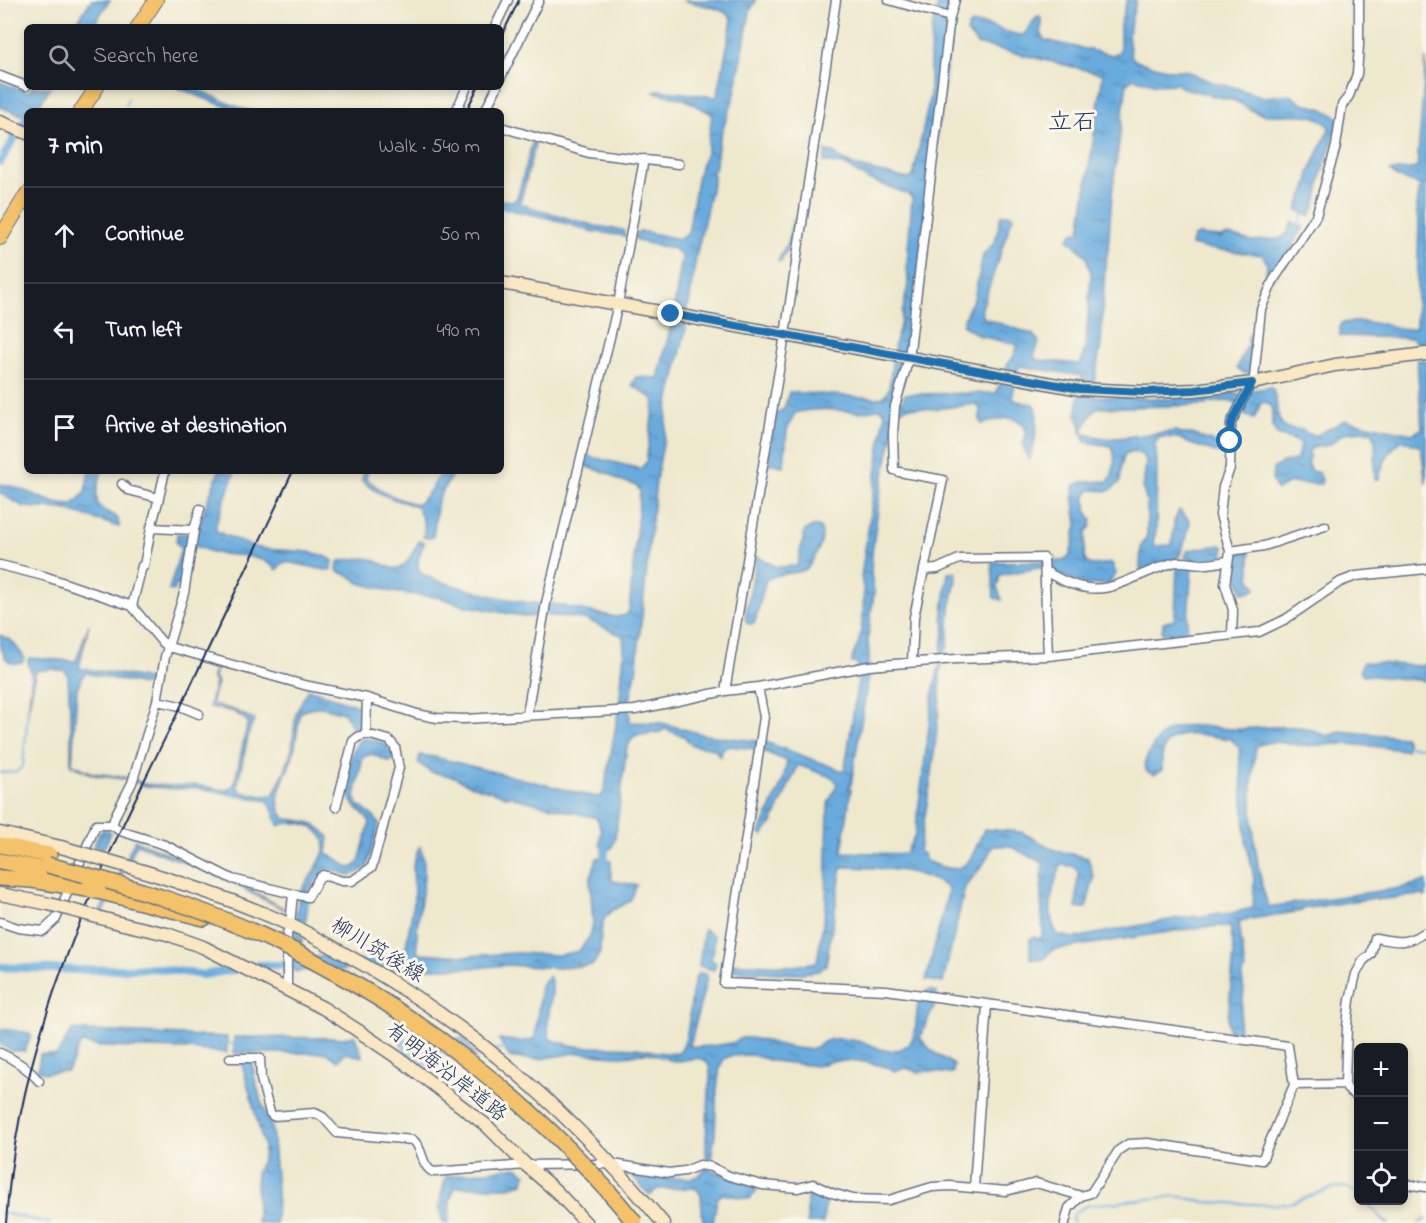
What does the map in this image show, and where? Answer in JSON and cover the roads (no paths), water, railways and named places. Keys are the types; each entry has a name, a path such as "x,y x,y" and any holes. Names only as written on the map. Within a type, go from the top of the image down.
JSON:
{"highway":[{"path":"0,845 52,859 209,914 276,942 370,994 443,1042 510,1095 569,1150 635,1223"},
{"path":"0,855 52,859 123,890 207,918 274,946 327,974 400,1018 507,1098 567,1153 629,1223"},
{"path":"0,861 52,859"},
{"path":"0,878 32,880 87,889 207,918"}],"main road":[{"path":"140,24 156,0"},
{"path":"83,108 95,90"},
{"path":"0,122 22,131"},
{"path":"0,238 24,200"},
{"path":"504,284 1080,389 1145,392 1194,390 1252,383 1335,365 1426,354"},
{"name":"柳川筑後線","path":"0,833 52,859 133,868 230,901 321,940 395,984 474,1037 556,1107 613,1164 663,1223"},
{"name":"有明海沿岸道路","path":"0,894 167,934 203,947 323,1008 404,1062 487,1126 557,1192 586,1223"}],"street":[{"path":"496,24 508,0"},
{"path":"504,71 539,0"},
{"path":"725,691 785,335 836,0"},
{"path":"889,0 950,16"},
{"path":"912,662 914,617 943,480 894,470 893,434 895,406 909,358 950,16 955,0"},
{"path":"1232,635 1233,610 1225,584 1230,551 1220,515 1223,487 1230,468 1231,423 1252,383 1261,309 1273,281 1316,216 1335,146 1342,105 1349,96 1357,74 1359,0"},
{"path":"0,76 24,85"},
{"path":"457,108 466,90"},
{"path":"486,108 495,90"},
{"path":"504,128 589,153 679,164"},
{"path":"527,714 546,603 618,304 644,159"},
{"path":"132,606 142,566 144,566 164,474"},
{"path":"122,483 128,490 159,498"},
{"path":"112,825 132,783 158,700 169,647 184,593 194,530 200,509"},
{"path":"1230,551 1263,546 1324,526"},
{"path":"151,528 194,530"},
{"path":"924,570 937,569 959,559 1044,558 1048,656"},
{"path":"1045,571 1075,586 1102,588 1118,586 1174,562 1206,564 1228,561"},
{"path":"0,565 44,576 132,606 161,641 169,647 304,685 367,698 417,714 437,718 464,719 635,710 725,691 869,666 1048,656 1260,632 1286,619 1340,582 1356,576 1423,569"},
{"path":"758,687 764,717 724,983 886,990 1285,1045 1289,1049 1294,1086 1262,1160 1148,1143 1128,1144 1119,1150 1091,1192 1081,1196 1069,1208 1065,1223"},
{"path":"366,734 367,698"},
{"path":"158,700 200,714"},
{"path":"72,880 96,825 112,825 120,831 165,845 232,879 292,894 309,897 323,875 352,881 372,867 399,768 395,747 389,740 366,734 358,736 353,741 336,807"},
{"path":"0,922 18,928 43,931 56,919 68,891"},
{"path":"287,990 287,934 290,925 292,894"},
{"path":"1354,1093 1347,1089 1345,1084 1347,1026 1356,974 1363,961 1371,954 1375,938 1403,943 1426,932"},
{"path":"974,1187 987,1004"},
{"path":"0,1053 11,1057 29,1070 39,1081"},
{"path":"230,1058 260,1058 261,1080 270,1113 273,1116 315,1113 323,1117 337,1132 413,1140 422,1152 424,1164 428,1170 433,1172 526,1165 613,1164 669,1173 685,1171 700,1165 762,1185 798,1188 813,1184 853,1199 889,1200 932,1187 974,1187 1006,1191 1035,1184 1081,1196"},
{"path":"1294,1086 1345,1084"},
{"path":"1408,1185 1426,1187"}],"water":[{"path":"91,0 110,0 94,24 76,24"},
{"path":"682,0 756,0 750,12 735,94 719,140 715,170 712,170 714,176 696,257 685,321 686,328 667,412 656,481 636,673 629,704 630,722 662,723 705,735 766,742 843,771 859,674 857,663 852,663 862,624 863,584 861,577 885,413 881,409 857,412 818,410 795,413 787,430 784,466 767,463 776,414 784,409 789,392 877,398 884,397 889,389 895,341 908,284 907,263 912,198 908,194 867,179 846,166 824,162 826,151 859,167 908,179 913,177 930,96 932,28 939,0 956,0 903,374 895,398 902,402 905,394 996,393 1018,345 980,336 962,325 974,299 983,255 995,242 1001,215 1013,216 981,311 984,318 1034,335 1039,342 1034,356 1037,360 1080,364 1086,343 1091,274 1086,256 1068,239 1073,233 1080,231 1103,74 977,44 967,32 969,25 983,24 1023,35 1039,16 1042,21 1041,32 1044,40 1113,55 1120,51 1120,25 1127,0 1136,0 1128,35 1131,56 1136,61 1170,70 1185,70 1214,83 1264,97 1289,94 1300,102 1323,109 1339,118 1322,172 1316,201 1309,216 1297,210 1308,183 1309,173 1328,131 1329,127 1324,121 1308,116 1261,114 1235,101 1183,88 1176,84 1156,85 1134,78 1127,83 1112,194 1101,344 1092,396 1167,399 1231,392 1249,396 1254,390 1270,387 1274,393 1279,419 1286,428 1317,435 1345,420 1412,434 1422,429 1417,360 1426,360 1426,484 1421,447 1403,440 1390,452 1379,479 1375,479 1375,445 1373,433 1370,431 1349,432 1329,445 1309,450 1307,462 1311,471 1319,473 1322,479 1321,484 1289,483 1277,490 1272,480 1273,469 1283,462 1297,460 1300,445 1294,440 1277,435 1272,426 1272,406 1264,402 1261,403 1254,419 1244,415 1246,406 1231,402 1096,408 1082,430 1084,434 1108,439 1176,431 1181,434 1192,434 1227,447 1226,455 1190,444 1179,438 1160,437 1155,443 1156,531 1153,542 1155,546 1172,545 1174,522 1179,510 1190,521 1179,557 1143,573 1140,568 1141,547 1147,535 1147,503 1143,489 1146,462 1142,455 1133,451 1125,454 1120,482 1109,491 1089,490 1086,497 1086,510 1092,520 1086,532 1084,557 1087,563 1092,565 1112,563 1116,573 1110,584 1088,585 1058,575 1051,566 1000,575 997,587 1002,600 994,598 992,562 1062,561 1070,556 1077,525 1073,494 1075,485 1082,482 1109,481 1114,463 1111,446 1085,442 1083,439 1080,422 1076,416 1082,376 1019,366 1012,398 1034,404 1037,415 1035,440 1029,459 1023,443 1026,433 1023,425 1007,418 982,424 980,409 976,404 936,409 906,407 903,410 898,409 880,494 872,554 871,573 874,592 868,638 870,675 851,785 848,788 851,789 842,852 905,854 915,835 934,688 945,625 942,619 948,572 955,572 957,577 950,608 948,645 940,676 940,699 932,774 919,851 926,861 950,869 958,868 970,859 984,829 1021,832 1055,850 1088,858 1094,878 1086,908 1076,908 1078,871 1073,866 1061,865 1051,900 1051,918 1058,935 1074,938 1179,918 1231,913 1253,908 1254,878 1246,842 1239,747 1231,739 1205,735 1177,737 1165,746 1162,770 1154,775 1146,771 1144,764 1152,746 1162,735 1172,729 1184,726 1241,729 1290,727 1311,729 1325,735 1340,731 1404,737 1407,742 1406,750 1352,744 1303,746 1276,742 1256,747 1252,787 1253,827 1268,907 1400,888 1426,881 1426,897 1421,895 1376,900 1375,898 1302,909 1302,911 1239,922 1245,970 1242,977 1244,991 1238,1033 1235,1038 1229,1038 1228,1019 1234,952 1230,927 1188,929 1052,950 1043,960 1030,959 1030,939 1035,937 1040,939 1043,933 1041,897 1043,863 1009,846 993,846 982,866 965,887 943,983 926,980 948,892 947,887 935,880 909,872 883,868 842,867 826,965 819,971 792,974 727,970 728,963 794,966 817,962 826,902 828,804 837,784 834,778 798,765 773,821 763,836 760,833 783,780 787,761 757,749 729,746 724,748 720,757 715,749 691,745 684,736 664,729 661,732 634,736 627,747 615,839 611,849 600,845 601,830 597,818 514,798 510,795 509,797 467,784 455,777 431,772 418,763 420,755 435,757 591,796 600,797 604,792 619,707 624,652 623,636 585,619 543,615 527,617 462,605 441,598 393,592 359,583 352,577 337,571 338,562 360,558 371,559 393,568 402,567 419,541 425,542 419,561 420,572 437,580 516,601 553,604 616,617 626,615 629,611 640,491 636,485 584,466 589,456 641,469 646,462 654,402 632,385 636,377 658,378 672,321 682,256 674,249 637,241 635,238 637,232 640,231 680,239 688,233 698,174 707,150 712,114 684,99 654,92 660,90 716,97 732,20 717,9"},
{"path":"1426,58 1426,343 1416,343 1412,338 1340,336 1340,327 1346,322 1377,323 1402,329 1416,327 1419,220 1417,207 1420,185 1397,177 1390,171 1417,168"},
{"path":"0,82 27,92 49,90 39,105 24,108 24,116 0,107"},
{"path":"184,90 197,90 240,108 228,108"},
{"path":"24,117 24,128 17,140 10,137"},
{"path":"533,140 536,141 520,204 595,226 623,230 625,236 590,231 548,218 504,209 504,200 513,201 517,198"},
{"path":"793,220 796,221 791,242 781,262 778,261 788,241"},
{"path":"1293,222 1302,226 1303,229 1273,278 1266,276 1267,265 1263,255 1191,245 1193,237 1199,235 1219,237 1229,235 1252,241 1279,239 1286,235"},
{"path":"1249,333 1254,333 1250,373 1244,373 1237,368 1247,345"},
{"path":"88,474 101,474 97,492 98,504 100,508 117,518 119,527 63,509 24,507 0,493 0,484 9,485 62,504 72,505 85,493"},
{"path":"218,474 234,474 216,524 216,531 256,547 309,552 327,557 333,561 331,571 286,562 281,564 277,570 256,558 215,553 189,545 180,586 177,584 174,591 169,590 181,549 176,542 177,534 197,535"},
{"path":"363,474 367,474 367,479 385,491 404,501 418,504 431,489 439,474 452,474 438,500 431,538 423,537 424,525 417,506 388,497 362,481"},
{"path":"816,526 822,533 821,543 807,569 770,577 766,580 755,622 747,623 745,617 757,556 776,567 797,566 805,530"},
{"path":"1222,545 1224,555 1216,560 1200,561 1185,557 1188,550"},
{"path":"1250,551 1250,577 1256,587 1255,590 1243,593 1232,562 1238,553"},
{"path":"1177,564 1192,565 1187,631 1162,633 1163,622 1173,621 1175,618"},
{"path":"89,624 79,668 139,677 155,682 154,687 85,673 77,688 72,764 93,773 131,778 144,784 196,785 226,790 234,786 248,721 234,712 209,707 215,683 212,677 216,663 214,678 217,682 211,704 234,710 255,720 250,729 237,786 241,792 262,796 273,795 286,768 292,749 296,713 308,689 361,707 362,725 360,731 355,733 345,714 317,707 300,713 294,751 281,786 278,803 286,819 298,820 320,828 329,837 327,854 349,868 354,867 359,861 370,822 351,801 348,777 351,759 362,738 386,745 394,758 390,762 372,754 363,757 355,796 357,804 379,823 367,867 349,875 325,869 307,892 301,891 323,855 325,846 323,838 318,831 304,824 289,823 279,826 268,801 196,788 174,789 144,786 131,780 94,775 71,765 68,677 65,671 53,669 36,671 28,710 32,677 28,662 29,658 76,661"},
{"path":"0,635 12,641 24,657 23,662 12,663 5,657"},
{"path":"1363,662 1421,666 1426,664 1426,681 1363,675 1360,670"},
{"path":"104,830 111,833 104,848 94,846 100,832"},
{"path":"135,840 231,879 288,911 229,880 137,844 100,920 97,918"},
{"path":"419,847 421,847 424,873 417,927 418,953 466,956 516,953 559,955 579,951 590,936 593,923 590,880 597,858 606,856 608,861 611,861 613,881 637,885 630,901 611,911 604,919 600,953 593,965 560,968 505,965 477,968 385,970 375,956 395,955 406,947 414,900 413,865"},
{"path":"299,897 309,899 301,947 314,957 337,955 346,970 297,972 293,970"},
{"path":"704,929 714,936 714,950 711,959 716,963 714,970 699,966"},
{"path":"698,973 706,974 707,977 690,1046 722,1045 743,1038 751,1038 790,1048 806,1049 814,1048 829,1040 845,1039 889,1051 898,1050 910,1043 914,1036 919,1002 929,990 937,992 936,1002 920,1038 933,1052 954,1065 953,1072 950,1074 918,1072 906,1068 895,1071 859,1061 832,1061 816,1066 773,1061 752,1055 730,1056 724,1059 720,1067 715,1134 711,1160 708,1162 706,1147 710,1071 706,1061 697,1058 673,1061 646,1053 623,1056 576,1053 540,1059 512,1058 509,1057 499,1039 523,1041 535,1037 541,986 549,976 552,989 548,1021 550,1039 583,1047 635,1048 678,1053 686,1038 692,991"},
{"path":"0,1030 29,1033 31,1036 25,1051 12,1051 0,1045"},
{"path":"72,1030 227,1037 227,1053 185,1049 100,1047 82,1043 67,1071 45,1073 38,1070 40,1054 57,1055"},
{"path":"355,1036 363,1057 345,1053 338,1061 327,1053 234,1053 234,1037 344,1038"},
{"path":"398,1037 416,1043 435,1040 450,1041 464,1037 477,1059 459,1053 432,1054 430,1068 420,1061 419,1057 407,1058"},
{"path":"241,1060 253,1063 254,1076 272,1128 277,1191 276,1223 257,1223 256,1173 263,1158 264,1147"},
{"path":"517,1167 526,1174 524,1183 508,1187 455,1187 450,1201 449,1223 443,1223 439,1207 445,1178"},
{"path":"632,1168 640,1173 665,1178 693,1178 706,1168 755,1185 756,1192 749,1199 722,1194 717,1199 713,1223 703,1223 701,1195 696,1188 657,1189 650,1196 632,1176"},
{"path":"807,1191 816,1191 816,1195 826,1197 823,1223 807,1223"}],"waterway":[{"path":"126,104 128,99"},
{"path":"0,162 24,123"},
{"path":"1299,225 1303,214"},
{"path":"0,773 16,772 23,766 28,710"},
{"path":"1406,746 1424,747"},
{"path":"604,866 606,837"},
{"path":"332,964 391,963"},
{"path":"0,967 79,970 156,968 203,975 260,965 304,965"},
{"path":"224,1044 237,1044"},
{"path":"495,1049 508,1049"},
{"path":"1073,1223 1075,1212 1089,1205 1177,1196 1205,1202 1275,1205 1290,1203 1333,1188 1346,1187 1354,1192"},
{"path":"1370,1205 1386,1223 1389,1223"},
{"path":"0,1212 49,1223"},
{"path":"1419,1223 1426,1219"}],"railway":[{"path":"504,31 519,0"},
{"path":"468,108 476,90"},
{"path":"6,1223 14,1153 27,1086 44,1021 66,957 119,832 292,474"}],"district":[{"name":"立石","path":"1072,123"}]}
